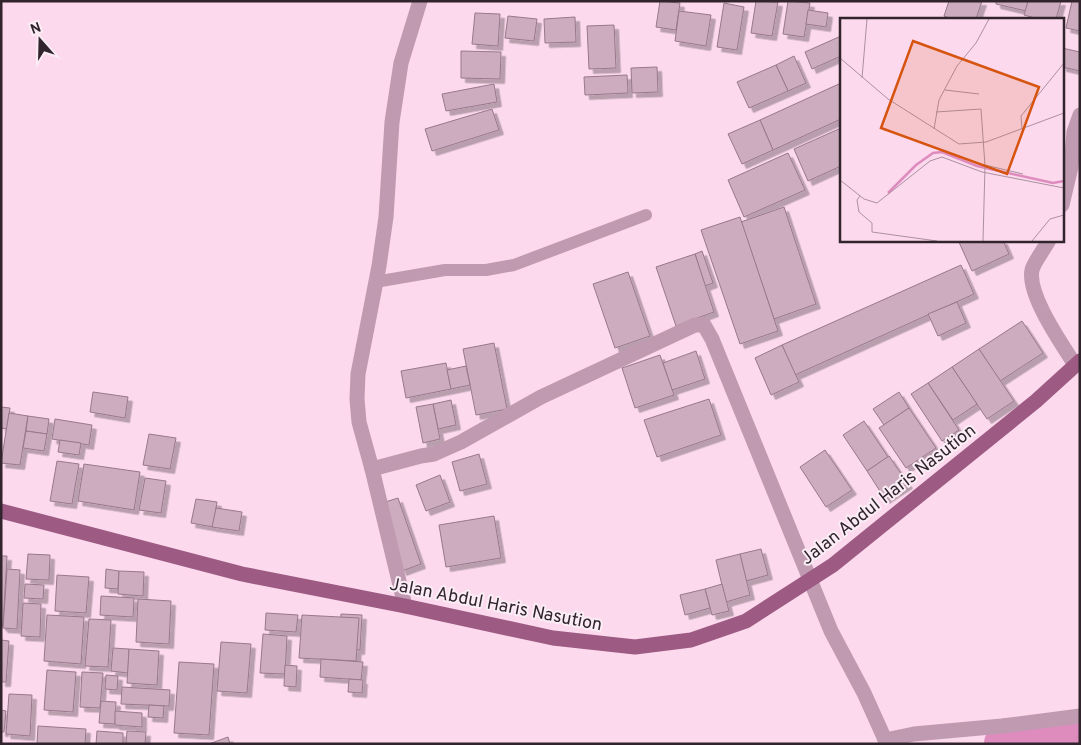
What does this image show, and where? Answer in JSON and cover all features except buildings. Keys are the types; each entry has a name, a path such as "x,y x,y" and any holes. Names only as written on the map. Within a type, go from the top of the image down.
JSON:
{"main road":[{"name":"Jalan Abdul Haris Nasution","path":"1,511 242,574 406,606 553,638 635,647 691,640 746,621 833,565 1021,414 1077,363"}],"street":[{"path":"406,606 359,422 357,400 358,374 379,266 386,217 392,122 401,62 420,1"},
{"path":"1064,197 1071,167 1074,132 1080,115"},
{"path":"1048,241 1032,270 1032,284 1037,300 1077,363"},
{"path":"372,469 434,454 461,442 541,398 695,325 704,325 712,339 831,631 864,693 886,742 914,734 1002,726 1080,716"}],"lane":[{"path":"375,282 445,270 486,270 514,265 646,215"}],"waterway":[{"path":"1006,744 1080,735"}]}
